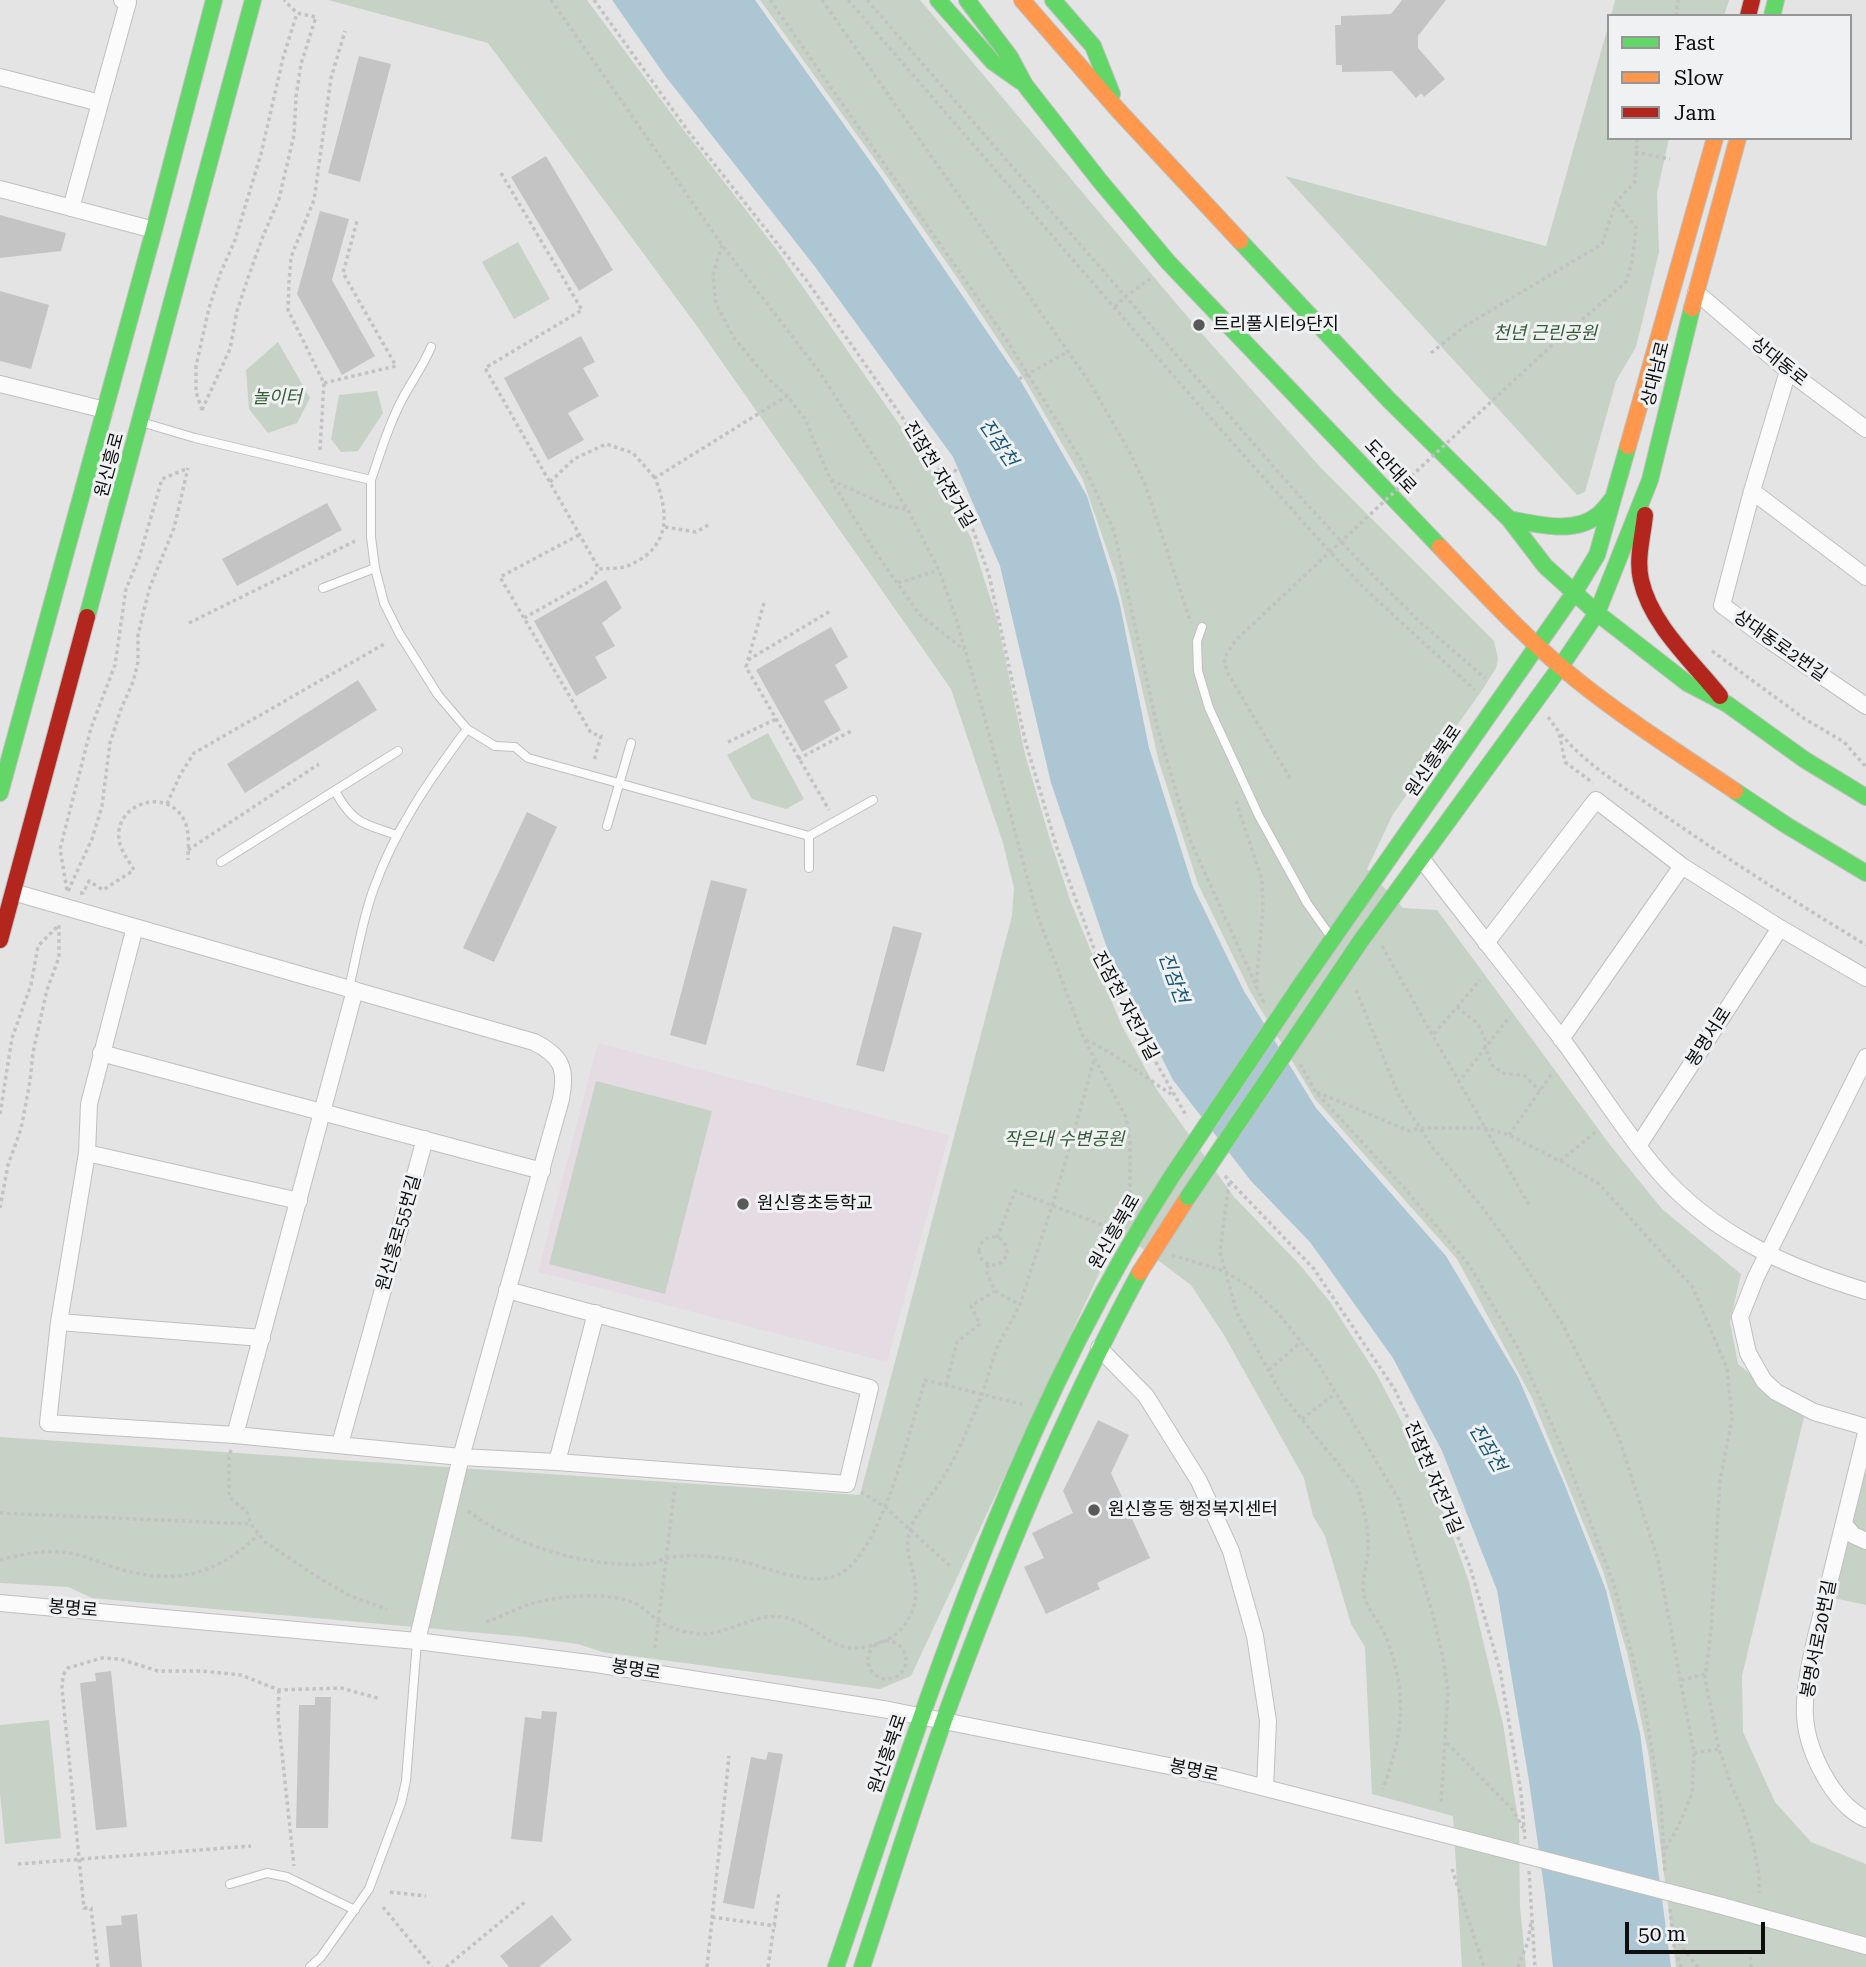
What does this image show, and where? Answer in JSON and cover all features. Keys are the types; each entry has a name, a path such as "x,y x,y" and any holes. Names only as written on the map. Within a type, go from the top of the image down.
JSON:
{"street":[{"path":"71,208 128,2 122,0"},
{"name":"원신흥로","path":"0,793 106,411 214,0"},
{"name":"원신흥로","path":"0,940 253,0"},
{"path":"938,0 993,62 1025,85"},
{"name":"도안대로","path":"967,0 1010,57 1025,85 1168,262 1537,646 1644,730 1786,825 1866,873"},
{"path":"1022,0 1118,110 1388,399 1509,519 1545,566 1597,613 1687,683 1727,704 1805,760 1866,797"},
{"path":"1053,0 1093,46 1118,110"},
{"path":"0,77 100,103"},
{"name":"상대남로","path":"1574,593 1597,555 1616,495 1714,140"},
{"name":"상대남로","path":"1597,613 1650,480 1696,292 1737,140"},
{"path":"0,189 154,230"},
{"name":"상대동로","path":"1696,292 1788,371 1866,429"},
{"name":"상대동로2번길","path":"1788,371 1722,605 1866,706"},
{"path":"0,384 106,411"},
{"path":"1650,480 1640,551 1641,579 1662,625 1727,704"},
{"path":"1752,491 1866,578"},
{"path":"1509,519 1547,526 1576,525 1595,518 1616,495"},
{"name":"원신흥북로","path":"836,1967 922,1716 993,1525 1072,1350 1133,1236 1302,983 1574,593"},
{"path":"862,1967 944,1720 1034,1489 1098,1348 1153,1249 1319,1003 1597,613"},
{"path":"1486,943 1599,795 1682,866 1866,978"},
{"path":"1421,858 1562,1039 1660,1174 1693,1205 1733,1236 1826,1279 1866,1291"},
{"path":"1562,1039 1682,866"},
{"path":"13,891 534,1042 549,1049 559,1061 565,1078 542,1171 461,1457 417,1641"},
{"path":"135,927 89,1104 87,1153 59,1322 48,1423 235,1435 461,1457 847,1484 870,1388 507,1290"},
{"name":"봉명서로","path":"1638,1146 1780,928"},
{"path":"235,1435 323,1113 352,989"},
{"path":"101,1053 542,1171"},
{"path":"1866,1057 1767,1254 1740,1317 1745,1343 1764,1381 1814,1412 1866,1427"},
{"name":"원신흥로55번길","path":"340,1444 425,1139"},
{"path":"87,1153 299,1200"},
{"path":"557,1462 596,1313"},
{"path":"59,1322 262,1338"},
{"path":"1098,1348 1146,1396 1199,1481 1231,1551 1255,1636 1268,1721 1265,1788"},
{"name":"봉명서로20번길","path":"1866,1433 1815,1639 1805,1713 1811,1748 1832,1787 1846,1804 1866,1819"},
{"path":"1844,1524 1853,1535 1866,1541"},
{"name":"봉명로","path":"0,1602 417,1641 596,1664 944,1720 1219,1776 1866,1946"}],"lane":[{"path":"431,346 424,367 405,394 386,436 371,480 370,524 375,568 384,603 399,634 438,695 467,729 495,746 515,747 528,758 809,836 873,800"},
{"path":"141,422 195,438 371,480"},
{"path":"323,588 375,568"},
{"path":"1202,627 1197,641 1198,671 1209,708 1259,816 1307,903 1333,941"},
{"path":"352,989 373,890 396,835 431,778 467,729"},
{"path":"607,826 631,743"},
{"path":"221,862 398,751"},
{"path":"335,791 344,808 356,821 396,835"},
{"path":"809,836 809,868"},
{"path":"310,1967 321,1957 355,1910 375,1876 401,1803 406,1781 417,1641"},
{"path":"230,1884 267,1873 287,1877 355,1910"}],"path":[{"path":"284,0 297,13 316,18 301,64 294,135 279,200 263,236 237,310 230,349 202,410 196,392 196,366 209,307 235,240 261,154 283,58 297,13"},
{"path":"551,0 722,245 821,374 908,510 939,570 965,652 1037,915 1084,1039 1126,1117 1130,1141 1130,1206"},
{"name":"진잠천 자전거길","path":"594,0 688,131 807,281 890,398 971,524 989,575 1025,740 1057,848 1099,962 1172,1095 1194,1128"},
{"path":"770,0 996,325 1080,458 1114,531 1157,726 1190,840 1256,990 1269,1013"},
{"path":"821,0 1069,351 1107,410 1145,484 1197,641"},
{"path":"848,0 1191,396 1349,571 1475,690"},
{"path":"867,0 1293,489 1419,621 1485,678"},
{"path":"320,450 324,383 288,310 290,257 314,200 331,78 345,31"},
{"path":"1431,353 1465,326 1602,244 1616,202 1635,182 1634,152 1637,140"},
{"path":"1634,152 1670,159"},
{"path":"501,173 582,310 485,368 599,569"},
{"path":"1290,778 1227,671 1224,659 1236,640 1319,562 1550,346 1626,282 1632,262 1636,228 1616,202"},
{"path":"324,383 396,366 343,273 357,221"},
{"path":"722,245 713,275 716,304 734,338 766,376 788,396 805,419 830,479 874,550 919,614 965,652"},
{"path":"1115,307 1151,278"},
{"path":"1019,379 1069,351"},
{"path":"655,478 788,396"},
{"path":"524,618 590,581 599,569 626,567 652,552 665,527 664,500 655,478 633,453 606,444 574,459 550,482"},
{"path":"187,468 174,528 146,600 138,635 138,662 133,682 110,743 102,806 92,839 67,892 60,849 91,728 115,665 126,589 139,558 162,479 187,468"},
{"path":"947,484 957,468"},
{"path":"830,479 888,506 908,510"},
{"path":"665,527 696,532 710,524"},
{"path":"580,535 500,577 591,733 601,736 594,761"},
{"path":"189,623 355,541"},
{"path":"898,583 939,570"},
{"path":"764,603 746,667 828,811"},
{"path":"748,660 832,610"},
{"path":"167,804 194,753 386,643"},
{"path":"1710,650 1805,719 1844,743 1866,767"},
{"path":"1547,716 1570,746 1619,784 1744,870 1866,945"},
{"path":"728,742 776,719"},
{"path":"798,759 851,732"},
{"path":"1559,732 1565,762 1599,795"},
{"path":"188,850 319,764"},
{"path":"1233,793 1262,880 1256,990"},
{"path":"67,892 83,893 89,881 103,890 134,870 121,849 120,826 133,807 144,802 156,801 177,810 188,831 188,860"},
{"path":"0,1114 12,1038 31,985 38,946 59,925 59,957 47,990 33,1052 21,1129 8,1165 0,1208"},
{"path":"1378,940 1434,1034 1458,1083 1529,1205"},
{"path":"1434,1034 1480,980"},
{"path":"1356,990 1399,1096 1433,1149 1482,1206 1563,1325 1619,1438 1654,1547 1693,1753 1692,1793 1663,1854"},
{"path":"1457,1007 1478,1024 1492,1065 1503,1073 1525,1076 1540,1090"},
{"path":"1458,1083 1510,1016"},
{"path":"1084,1039 1105,1048 1172,1095"},
{"path":"1296,1058 1315,1091 1407,1191 1469,1265 1518,1348 1566,1457 1614,1586 1643,1697 1661,1805 1666,1881"},
{"path":"1509,1135 1553,1072"},
{"path":"1315,1091 1409,1132 1420,1128 1486,1128 1509,1135 1560,1161 1599,1184 1692,1286 1727,1368 1732,1419 1720,1480 1706,1674 1719,1749 1753,1843 1759,1875 1759,1893"},
{"path":"1560,1161 1597,1131"},
{"name":"진잠천 자전거길","path":"1222,1171 1229,1182 1314,1269 1395,1390 1429,1465 1470,1567 1500,1670 1521,1793 1526,1843"},
{"path":"1229,1182 1220,1252 1237,1313 1282,1395 1357,1487 1363,1505 1368,1548 1365,1598 1385,1634 1401,1692 1401,1724 1397,1752 1383,1789"},
{"path":"997,1238 1014,1191 1115,1230"},
{"path":"997,1238 1007,1246 1007,1255 996,1265 988,1264 981,1259 981,1245 987,1239 997,1238"},
{"path":"1172,1255 1224,1271 1250,1287 1278,1313 1318,1363 1384,1474 1403,1512 1433,1615 1448,1692 1447,1742 1441,1803"},
{"path":"988,1264 986,1271 995,1291 1020,1304"},
{"path":"946,1385 957,1342 980,1324 971,1306 995,1291"},
{"path":"1269,1370 1301,1342"},
{"path":"468,1511 485,1524 550,1552 598,1562 651,1564 667,1558 702,1555 733,1559 810,1579 829,1580 858,1559 870,1541 886,1507 925,1380 1025,1405"},
{"path":"1302,1419 1335,1394"},
{"path":"235,1435 229,1458 229,1497 247,1512 258,1535 319,1578 350,1595 387,1609"},
{"path":"655,1648 678,1471"},
{"path":"847,1484 886,1507 950,1566"},
{"path":"0,1513 251,1524"},
{"path":"0,1560 20,1554 66,1552 86,1556 112,1567 177,1576 209,1570 243,1549 258,1535"},
{"path":"889,1641 904,1650 906,1667 893,1679 885,1680 870,1671 868,1662 873,1646 889,1641"},
{"path":"98,1967 91,1908 84,1908 79,1859 62,1688 62,1675 68,1668 102,1658 120,1659 158,1671 202,1671 241,1675 279,1689 341,1688 381,1699"},
{"path":"1681,1680 1706,1674"},
{"path":"279,1689 278,1716 294,1866"},
{"path":"1447,1742 1512,1809 1524,1830"},
{"path":"1693,1753 1719,1749"},
{"path":"707,1967 729,1756"},
{"path":"18,1864 251,1846"},
{"path":"1452,1869 1484,1967"},
{"path":"1528,1870 1535,1967"},
{"path":"390,1892 426,1896"},
{"path":"768,1967 779,1892"},
{"path":"446,1967 525,1902"},
{"path":"383,1907 432,1967"},
{"path":"1670,1908 1681,1967"},
{"path":"1518,1967 1528,1942 1532,1910"},
{"path":"712,1917 775,1926"},
{"path":"1673,1935 1698,1967"},
{"path":"1750,1950 1751,1967"}],"shaded area":[{"name":"원신흥초등학교","path":"598,1043 949,1135 887,1362 538,1272"}],"green space":[{"name":"작은내 수변공원","path":"328,0 587,0 777,250 941,484 971,538 997,619 1025,754 1048,833 1070,900 1121,1024 1157,1090 1234,1197 1300,1265 1330,1302 1377,1375 1414,1445 1449,1526 1469,1582 1503,1724 1519,1825 1520,1907 1526,1967 1462,1967 1453,1816 1372,1794 1365,1647 1351,1624 1325,1536 1313,1516 1304,1478 1224,1335 1191,1285 1119,1231 911,1676 880,1689 602,1652 578,1644 526,1637 92,1598 68,1587 0,1583 0,1437 860,1495 1012,916 1014,888 1003,843 951,689 694,322 488,43"},
{"path":"760,0 920,0 1197,328 1321,468 1494,641 1498,659 1496,668 1393,814 1367,869 1403,908 1437,910 1610,1145 1662,1209 1741,1274 1730,1322 1738,1364 1804,1417 1742,1676 1743,1732 1775,1802 1811,1842 1866,1864 1866,1967 1676,1967 1649,1757 1627,1652 1603,1571 1531,1396 1457,1259 1315,1099 1251,993 1198,884 1159,762 1116,576 1083,480 1026,382 958,279"},
{"path":"1615,0 1729,0 1725,14 1612,14"},
{"name":"천년 근린공원","path":"1607,30 1607,140 1669,140 1657,193 1659,252 1636,347 1616,381 1585,492 1577,495 1285,176 1546,246"},
{"path":"518,242 550,299 514,319 482,262"},
{"name":"놀이터","path":"278,342 310,398 297,423 268,433 249,409 246,370"},
{"path":"377,391 383,413 358,451 341,452 331,439 339,395"},
{"path":"768,733 804,799 786,809 752,799 727,755"},
{"path":"596,1081 712,1111 665,1294 549,1264"},
{"path":"1866,1451 1866,1535 1856,1531 1849,1521"},
{"path":"1846,1532 1866,1547 1866,1605 1829,1597"},
{"path":"49,1720 61,1838 5,1844 0,1793 0,1725"}],"water":[{"name":"진잠천","path":"612,0 755,0 880,175 1022,383 1087,496 1119,600 1149,748 1193,887 1244,991 1316,1108 1446,1256 1518,1377 1564,1483 1606,1590 1640,1733 1671,1967 1553,1967 1529,1781 1497,1590 1442,1451 1393,1358 1310,1242 1251,1181 1173,1080 1108,951 1051,783 1000,566 953,457 816,268 666,77"}],"building":[{"path":"1402,0 1446,0 1418,36 1418,48 1445,79 1424,97 1421,93 1416,98 1392,71 1342,72 1342,65 1336,65 1335,25 1341,25 1341,16 1391,14"},
{"path":"359,56 391,64 360,182 328,173"},
{"path":"546,156 613,270 579,291 511,177"},
{"path":"320,211 349,219 332,280 375,356 342,375 297,294"},
{"path":"0,215 66,233 61,251 0,258"},
{"path":"0,291 49,305 31,369 0,361"},
{"path":"581,336 595,362 583,368 599,396 568,413 584,440 548,460 504,378"},
{"path":"327,503 342,530 237,586 222,559"},
{"path":"606,580 622,608 602,623 615,646 595,657 607,678 576,696 534,621"},
{"path":"831,627 848,657 835,665 848,688 824,701 841,730 802,752 756,670"},
{"path":"358,680 377,710 245,793 227,764"},
{"path":"527,812 557,827 494,962 463,948"},
{"path":"711,880 747,889 706,1045 670,1035"},
{"path":"893,926 922,933 884,1072 856,1065"},
{"path":"1098,1420 1129,1435 1111,1473 1150,1558 1097,1583 1100,1589 1046,1614 1024,1567 1044,1558 1032,1533 1073,1513 1063,1491"},
{"path":"111,1671 127,1827 96,1830 80,1683 96,1681 95,1673"},
{"path":"315,1697 331,1697 328,1828 296,1828 299,1705 315,1705"},
{"path":"542,1711 557,1712 542,1842 511,1839 525,1717 541,1719"},
{"path":"768,1752 783,1754 754,1909 723,1903 751,1757 766,1760"},
{"path":"137,1914 142,1967 110,1967 106,1926 122,1925 121,1916"},
{"path":"552,1915 572,1940 539,1967 509,1967 500,1956"}],"traffic: fast":[{"path":"0,793 214,0"},
{"path":"87,617 253,0"},
{"path":"938,0 993,62 1020,81"},
{"path":"967,0 1010,57 1025,85 1168,262 1440,547"},
{"path":"1053,0 1093,46 1112,94"},
{"path":"1772,14 1776,0"},
{"path":"1240,241 1388,399 1509,519 1545,566 1597,613 1687,683 1727,704 1805,760 1866,797"},
{"path":"1319,1003 1597,613 1650,480 1692,308"},
{"path":"1302,983 1574,593 1597,555 1628,446"},
{"path":"1509,519 1543,525 1578,525 1598,515 1613,498"},
{"path":"1735,791 1866,873"},
{"path":"1172,1176 1302,983"},
{"path":"1188,1197 1319,1003"},
{"path":"836,1967 941,1661 1021,1461 1066,1364 1116,1268 1172,1176"},
{"path":"862,1967 933,1751 987,1606 1058,1437 1140,1272"}],"traffic: slow":[{"path":"1022,0 1118,110 1240,241"},
{"path":"1628,446 1714,140"},
{"path":"1692,308 1737,140"},
{"path":"1440,547 1524,633 1578,681 1735,791"},
{"path":"1140,1272 1188,1197"}],"traffic: jam":[{"path":"1748,14 1752,0"},
{"path":"1645,515 1639,564 1646,596 1674,642 1720,696"},
{"path":"0,940 87,617"}],"place":[{"name":"트리풀시티9단지","path":"1199,325"},
{"name":"원신흥초등학교","path":"743,1204"},
{"name":"원신흥동 행정복지센터","path":"1094,1510"}]}
